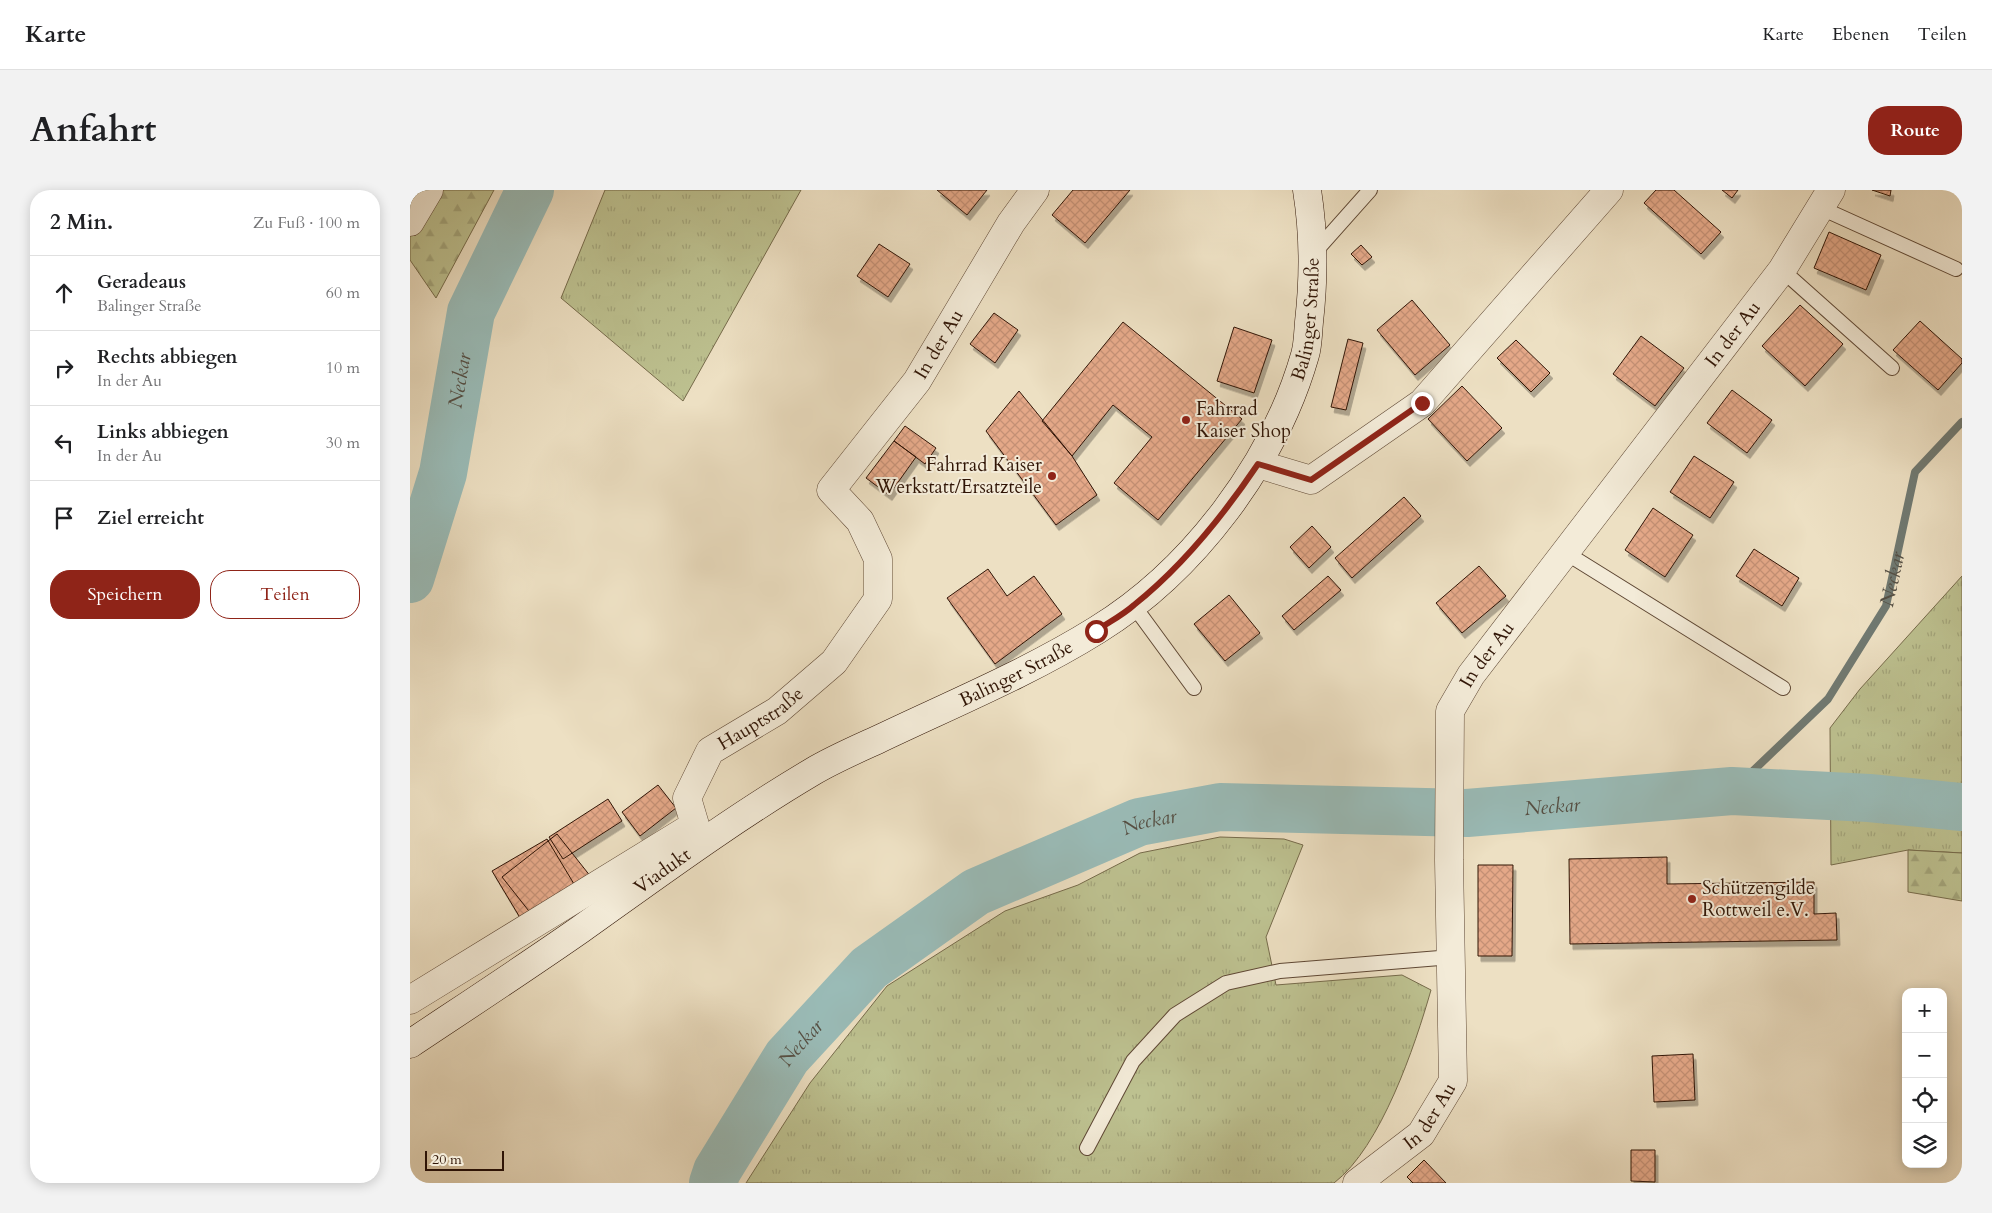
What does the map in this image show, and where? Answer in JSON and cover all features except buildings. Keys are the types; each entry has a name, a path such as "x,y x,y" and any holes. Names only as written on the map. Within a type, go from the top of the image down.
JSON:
{"street":[{"path":"410,222 429,190"},
{"name":"In der Au","path":"832,490 917,381 1011,223 1035,190"},
{"name":"Balinger Straße","path":"926,716 1045,659 1096,631 1134,606 1190,551 1229,506 1258,464 1285,410 1306,353 1313,286 1314,253 1307,190"},
{"path":"1258,464 1311,480 1422,403 1609,190"},
{"name":"In der Au","path":"1357,1183 1421,1134 1454,1081 1449,860 1450,711 1471,675 1782,270 1826,199"},
{"name":"Hauptstraße","path":"410,1000 695,825 687,798 710,751 777,711 834,662 878,599 878,559 860,521 832,490"},
{"name":"Viadukt","path":"410,1044 579,930 729,822 816,769 926,716"}],"lane":[{"path":"1314,253 1370,190"},
{"path":"1826,199 1956,268"},
{"path":"1782,270 1892,368"},
{"path":"1566,553 1783,688"},
{"path":"1134,606 1194,688"},
{"path":"1087,1148 1133,1061 1175,1016 1226,983 1280,972 1452,957"}],"green space":[{"path":"410,190 494,190 436,298 410,260"},
{"path":"605,190 801,190 683,401 561,298"},
{"path":"1962,576 1962,853 1908,850 1831,865 1830,728 1860,689"},
{"path":"1220,837 1284,839 1303,845 1266,937 1276,985 1402,975 1431,990 1406,1066 1381,1121 1367,1146 1351,1167 1334,1183 746,1183 810,1083 887,986 1005,911 1078,885 1140,853"},
{"path":"1908,850 1962,853 1962,901 1908,892"}],"waterway":[{"name":"Neckar","path":"410,579 443,473 471,312 530,190"},
{"name":"Neckar","path":"1732,791 1828,699 1886,606 1915,472 1962,422"},
{"name":"Neckar","path":"713,1183 717,1171 787,1057 869,968 976,892 1139,822 1220,807 1467,813 1732,791 1869,798 1962,807"}],"place":[{"name":"Fahrrad Kaiser Shop","path":"1186,420"},
{"name":"Fahrrad Kaiser Werkstatt/Ersatzteile","path":"1052,476"},
{"name":"Schützengilde Rottweil e.V.","path":"1692,899"}],"route":[{"path":"1096,631 1134,606 1178,566 1229,506 1258,464 1311,480 1422,403"}]}
